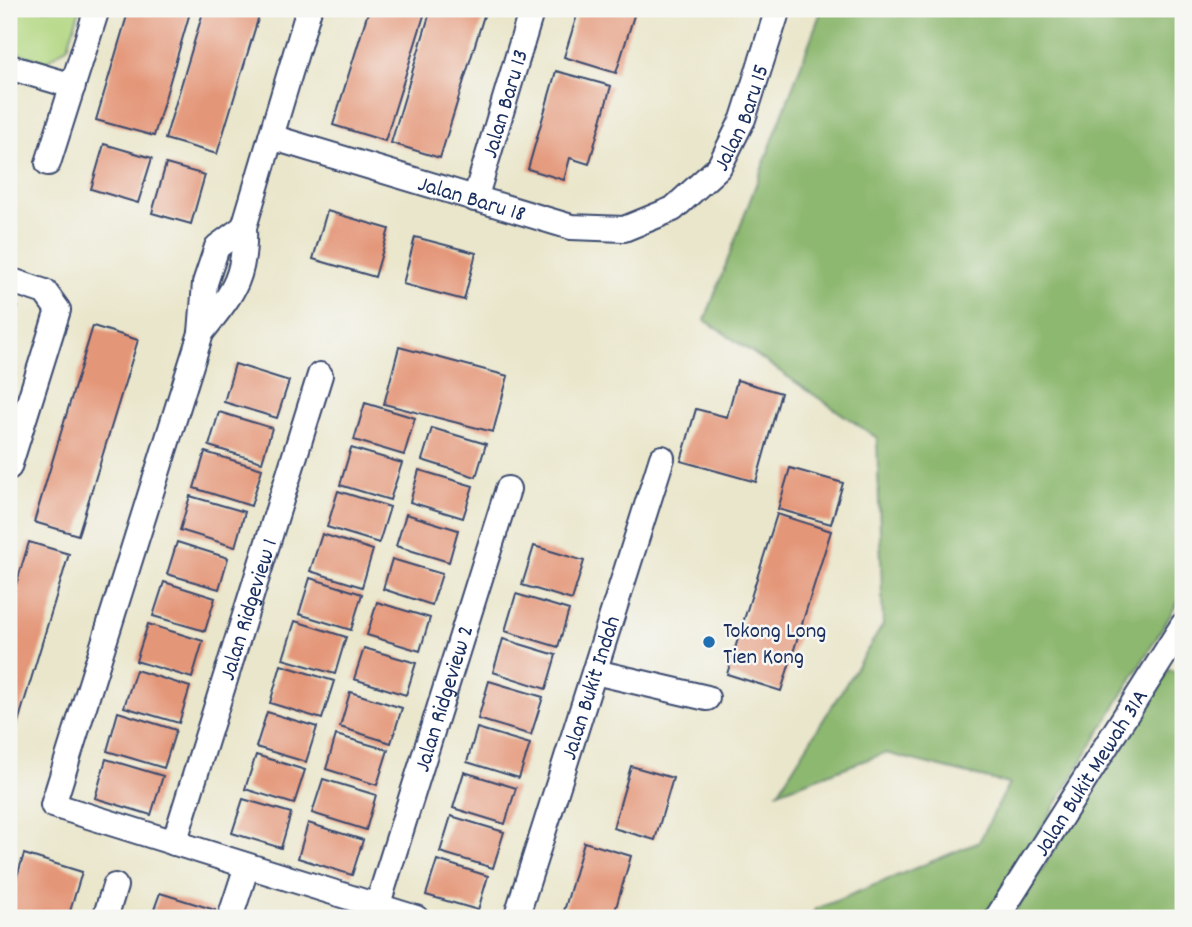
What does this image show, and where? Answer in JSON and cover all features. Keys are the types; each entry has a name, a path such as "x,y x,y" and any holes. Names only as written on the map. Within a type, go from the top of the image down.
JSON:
{"street":[{"path":"48,163 97,9"},
{"path":"309,9 244,228 217,247 205,283 201,333 52,806 247,866 362,909 416,918"},
{"name":"Jalan Baru 13","path":"475,199 533,9"},
{"name":"Jalan Baru 15","path":"673,209 719,167 743,119 778,9"},
{"path":"9,67 73,86"},
{"name":"Jalan Baru 18","path":"271,137 571,227 624,229 673,209"},
{"path":"9,280 46,292 58,310 9,467"},
{"name":"Jalan Ridgeview 1","path":"174,843 320,375"},
{"name":"Jalan Bukit Indah","path":"516,918 662,458"},
{"name":"Jalan Ridgeview 2","path":"362,909 508,489"},
{"name":"Jalan Bukit Mewah 31A","path":"998,918 1183,625"},
{"path":"595,672 707,698"},
{"path":"230,918 247,866"},
{"path":"105,918 115,886"}],"green space":[{"path":"9,9 80,9 68,46 46,62 9,50"},
{"path":"822,9 1183,9 1183,594 987,918 808,918 816,909 979,842 1009,784 885,753 778,792 883,625 877,438 705,320"},
{"path":"1169,669 1183,675 1183,918 1011,918"}],"building":[{"path":"129,9 191,9 154,136 96,120"},
{"path":"204,9 261,9 217,154 165,139"},
{"path":"369,9 426,9 385,141 333,125"},
{"path":"431,9 486,9 440,158 391,143"},
{"path":"579,9 636,9 616,73 564,57"},
{"path":"556,71 611,86 589,164 570,158 564,180 528,169"},
{"path":"9,118 17,121 9,145"},
{"path":"104,144 152,158 138,203 91,189"},
{"path":"166,164 205,175 191,224 152,213"},
{"path":"327,211 389,229 375,277 313,259"},
{"path":"415,237 476,253 464,300 403,284"},
{"path":"9,305 18,307 9,337"},
{"path":"93,326 138,340 78,535 34,522"},
{"path":"399,347 508,376 493,432 384,404"},
{"path":"235,364 289,381 277,418 224,402"},
{"path":"737,380 781,393 756,482 681,461 696,409 727,417"},
{"path":"365,403 415,418 404,455 354,440"},
{"path":"219,412 272,428 262,462 209,446"},
{"path":"432,428 486,444 476,477 422,460"},
{"path":"351,448 402,463 390,500 340,485"},
{"path":"205,452 262,469 251,506 194,488"},
{"path":"790,468 843,483 831,524 778,509"},
{"path":"419,470 473,486 463,518 410,502"},
{"path":"338,491 390,507 379,543 327,527"},
{"path":"190,496 245,512 235,547 180,530"},
{"path":"406,514 458,530 449,562 396,546"},
{"path":"777,514 831,531 781,691 727,674"},
{"path":"322,534 373,550 362,587 310,571"},
{"path":"29,542 69,554 9,752 9,608"},
{"path":"177,542 228,558 219,589 167,574"},
{"path":"534,546 584,561 572,600 522,585"},
{"path":"392,559 442,574 432,605 383,589"},
{"path":"310,578 362,594 351,630 299,614"},
{"path":"164,582 215,598 205,631 153,616"},
{"path":"516,594 569,610 558,647 505,631"},
{"path":"377,602 430,618 420,651 367,635"},
{"path":"295,621 346,637 335,674 283,659"},
{"path":"148,624 203,641 192,678 136,661"},
{"path":"503,639 556,655 546,689 493,672"},
{"path":"364,648 416,663 406,695 354,679"},
{"path":"281,665 334,681 322,719 270,703"},
{"path":"136,670 190,687 179,723 124,707"},
{"path":"489,681 543,697 531,735 478,719"},
{"path":"350,692 402,708 391,743 340,727"},
{"path":"118,712 176,730 164,768 107,751"},
{"path":"267,712 317,727 306,762 256,747"},
{"path":"477,728 530,744 519,778 467,762"},
{"path":"336,735 388,750 377,785 326,769"},
{"path":"256,755 305,770 294,804 245,789"},
{"path":"106,759 163,776 151,815 95,798"},
{"path":"631,766 673,778 655,840 613,828"},
{"path":"464,772 516,788 505,824 453,808"},
{"path":"323,779 376,795 366,830 312,813"},
{"path":"243,799 291,813 281,848 232,833"},
{"path":"451,816 504,832 493,868 440,852"},
{"path":"308,823 363,840 352,875 298,858"},
{"path":"584,842 631,856 613,918 562,918"},
{"path":"24,854 82,872 68,918 9,918 9,902"},
{"path":"437,860 488,876 478,910 426,895"},
{"path":"160,893 215,910 213,918 151,918"}],"place":[{"name":"Tokong Long Tien Kong","path":"709,642"}]}
